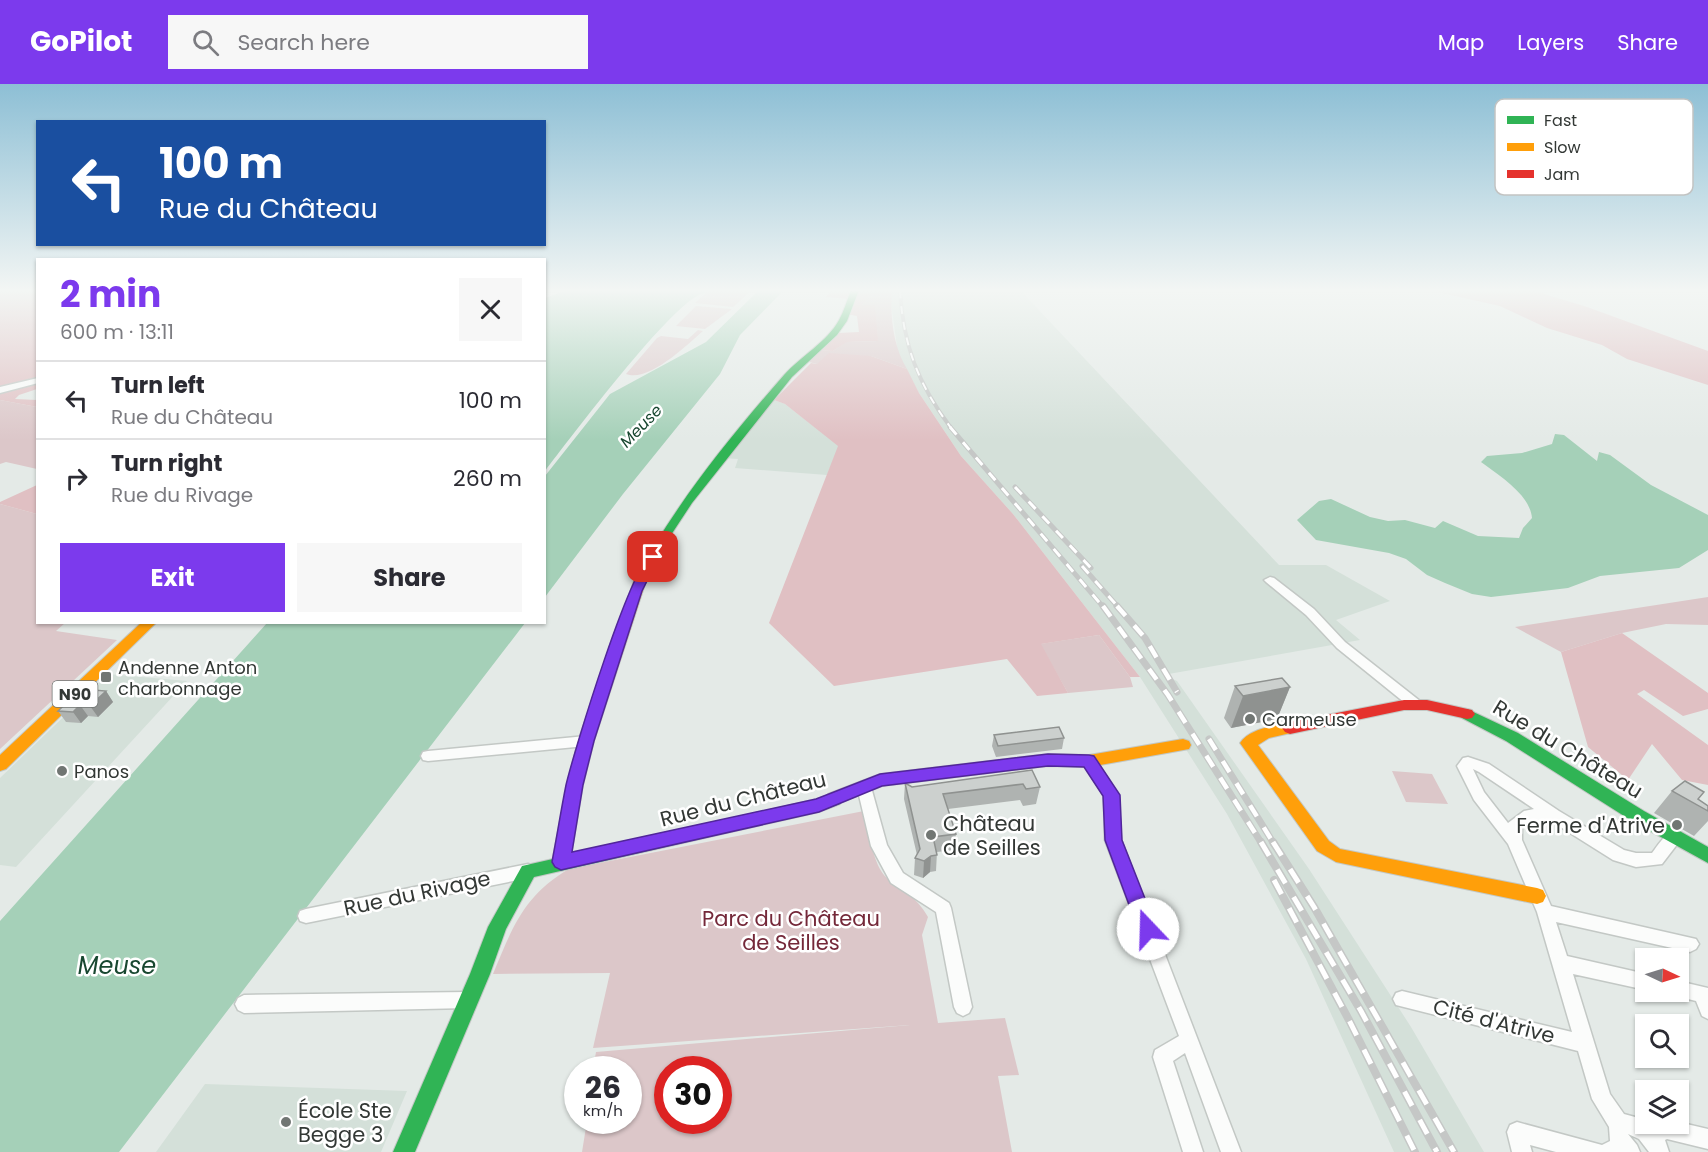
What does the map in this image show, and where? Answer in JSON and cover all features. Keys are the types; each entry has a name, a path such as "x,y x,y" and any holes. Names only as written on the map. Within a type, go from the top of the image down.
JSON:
{"street":[{"path":"561,862 574,785 586,741 635,591 687,501 802,361 826,340"},
{"path":"0,390 36,381"},
{"path":"1270,580 1310,612 1341,645 1415,704"},
{"name":"N90","path":"0,765 149,624"},
{"name":"Rue du Château","path":"1541,904 1336,855 1323,846 1248,743 1265,733 1415,704 1455,709 1505,732 1674,838 1708,856"},
{"path":"428,756 586,741"},
{"name":"Rue du Château","path":"561,862 819,805 880,780 1048,760 1089,761 1183,745"},
{"path":"1089,761 1111,795 1113,840 1191,1040 1231,1152"},
{"name":"Cité d'Atrive","path":"1621,1144 1602,1099 1562,963 1541,904 1514,840 1488,812 1464,766 1468,762 1484,768 1619,855 1636,860 1656,859 1674,838"},
{"path":"864,787 879,846 897,878 944,908 963,1007"},
{"path":"1514,840 1514,825 1529,815 1554,814"},
{"name":"Rue du Rivage","path":"306,916 528,871 561,862"},
{"name":"Rue du Rivage","path":"404,1152 497,927 528,871"},
{"path":"1541,904 1690,944"},
{"path":"1562,963 1635,980"},
{"path":"1689,994 1705,1002"},
{"name":"Cité d'Atrive","path":"1402,999 1586,1044"},
{"path":"244,1004 468,1000"},
{"path":"1191,1040 1162,1057 1193,1152"},
{"name":"Cité d'Atrive","path":"1621,1144 1634,1125 1655,1144 1667,1130 1708,1139"},
{"path":"1522,1152 1517,1132 1595,1152"}],"shaded area":[{"path":"0,340 36,340 36,389 19,395 15,399 36,400 36,407 0,400"},
{"path":"830,340 878,340 847,342 833,351 819,350"},
{"path":"896,340 1067,340 1279,565 1326,565 1390,601 1336,620 1360,640 1163,675 1177,681 1309,869 1411,1027 1484,1152 1394,1152 1306,959 1227,814 1140,677 1013,514 961,456 919,393 898,354"},
{"path":"1585,340 1677,340 1708,351 1708,385 1627,359 1602,345"},
{"path":"829,353 871,356 907,369 919,393 961,456 1013,514 1140,677 1130,677 1099,635 1041,644 1068,693 1037,696 1007,659 834,686 769,623 838,446 785,404 774,400 811,363 817,364"},
{"path":"774,400 785,404 839,446 827,475 735,468 738,459 723,458"},
{"path":"36,485 36,514 0,504"},
{"path":"1622,633 1708,693 1708,709 1683,716 1644,690 1637,694 1708,745 1708,785 1682,780 1652,744 1628,780 1588,747 1561,652"},
{"path":"108,674 187,681 16,867 0,865 0,778"},
{"name":"École Ste Begge 3","path":"205,1084 407,1091 381,1152 156,1152"}],"green space":[{"path":"655,340 693,340 656,368 635,375 626,374"},
{"path":"896,340 898,351 907,369 871,356 817,364 805,361 819,350 833,351 846,342"},
{"path":"0,400 36,407 36,469 6,462 0,464"},
{"path":"0,504 36,514 36,624 64,624 56,631 117,640 0,749"},
{"path":"1708,597 1708,625 1666,624 1622,633 1561,652 1515,627"},
{"path":"1099,635 1130,677 1133,687 1068,693 1040,644"},
{"path":"1392,771 1432,774 1448,804 1406,802"},
{"name":"Parc du Château de Seilles","path":"864,811 869,836 882,873 914,899 928,917 922,935 938,1023 1005,1018 1019,1075 998,1076 1012,1152 582,1152 585,1134 642,1134 642,1056 595,1056 596,1052 910,1025 593,1048 610,973 493,974 521,914 541,890 569,869"}],"water":[{"path":"546,340 651,340 546,470"},
{"name":"Meuse","path":"708,340 738,340 720,374 623,494 546,596 546,475 610,394"},
{"path":"1555,434 1564,435 1597,461 1599,452 1610,455 1651,485 1708,515 1708,550 1679,568 1600,576 1568,588 1491,597 1472,594 1445,583 1427,575 1406,559 1389,553 1316,540 1297,520 1319,501 1331,499 1370,517 1388,521 1405,520 1435,528 1443,521 1478,536 1519,538 1523,528 1532,518 1526,501 1504,479 1481,462 1487,456 1522,453 1552,444"},
{"name":"Meuse","path":"266,624 524,624 119,1152 0,1152 0,921"}],"building":[{"path":"1282,678 1290,687 1243,696 1235,686"},
{"path":"81,689 106,691 90,706 80,705 73,712 58,711"},
{"path":"1059,727 1064,738 998,746 994,735"},
{"path":"1032,770 1040,787 1026,789 1023,784 943,794 956,834 933,837 937,855 924,861 915,858 920,849 905,783 912,787"},
{"path":"1685,781 1704,792 1698,799 1708,806 1708,811 1672,791"}],"railway":[{"path":"908,340 921,380 951,428"},
{"path":"950,427 1104,608"},
{"path":"1015,487 1091,568"},
{"path":"1082,566 1119,608"},
{"path":"1103,606 1168,695 1262,844"},
{"path":"1117,606 1145,638 1177,692"},
{"path":"1209,739 1274,844"},
{"path":"1261,842 1361,1011 1437,1152"},
{"path":"1273,842 1314,907 1454,1152"},
{"path":"1274,880 1349,1020 1415,1152"}],"traffic: fast":[{"path":"640,581 661,541 687,501 789,375 827,340"},
{"path":"1467,714 1512,737 1638,816 1708,856"},
{"path":"404,1152 480,974 497,927 528,871 819,805 834,799"}],"traffic: slow":[{"path":"561,862 575,785 586,741 640,581"},
{"path":"0,765 149,624"},
{"path":"1290,728 1265,733 1248,743 1323,846 1336,855 1537,896"},
{"path":"834,799 880,780 1048,760 1089,761 1183,745"}],"traffic: jam":[{"path":"1290,728 1404,705 1427,705 1467,714"}],"place":[{"name":"Andenne Anton charbonnage","path":"106,677"},
{"name":"Carmeuse","path":"1250,719"},
{"name":"Panos","path":"62,771"},
{"name":"Ferme d'Atrive","path":"1677,825"},
{"name":"Château de Seilles","path":"931,835"},
{"name":"École Ste Begge 3","path":"286,1122"}],"route":[{"path":"653,557 635,591 586,741 574,785 561,862 819,805 880,780 1048,760 1089,761 1111,795 1113,840 1148,929"}]}
